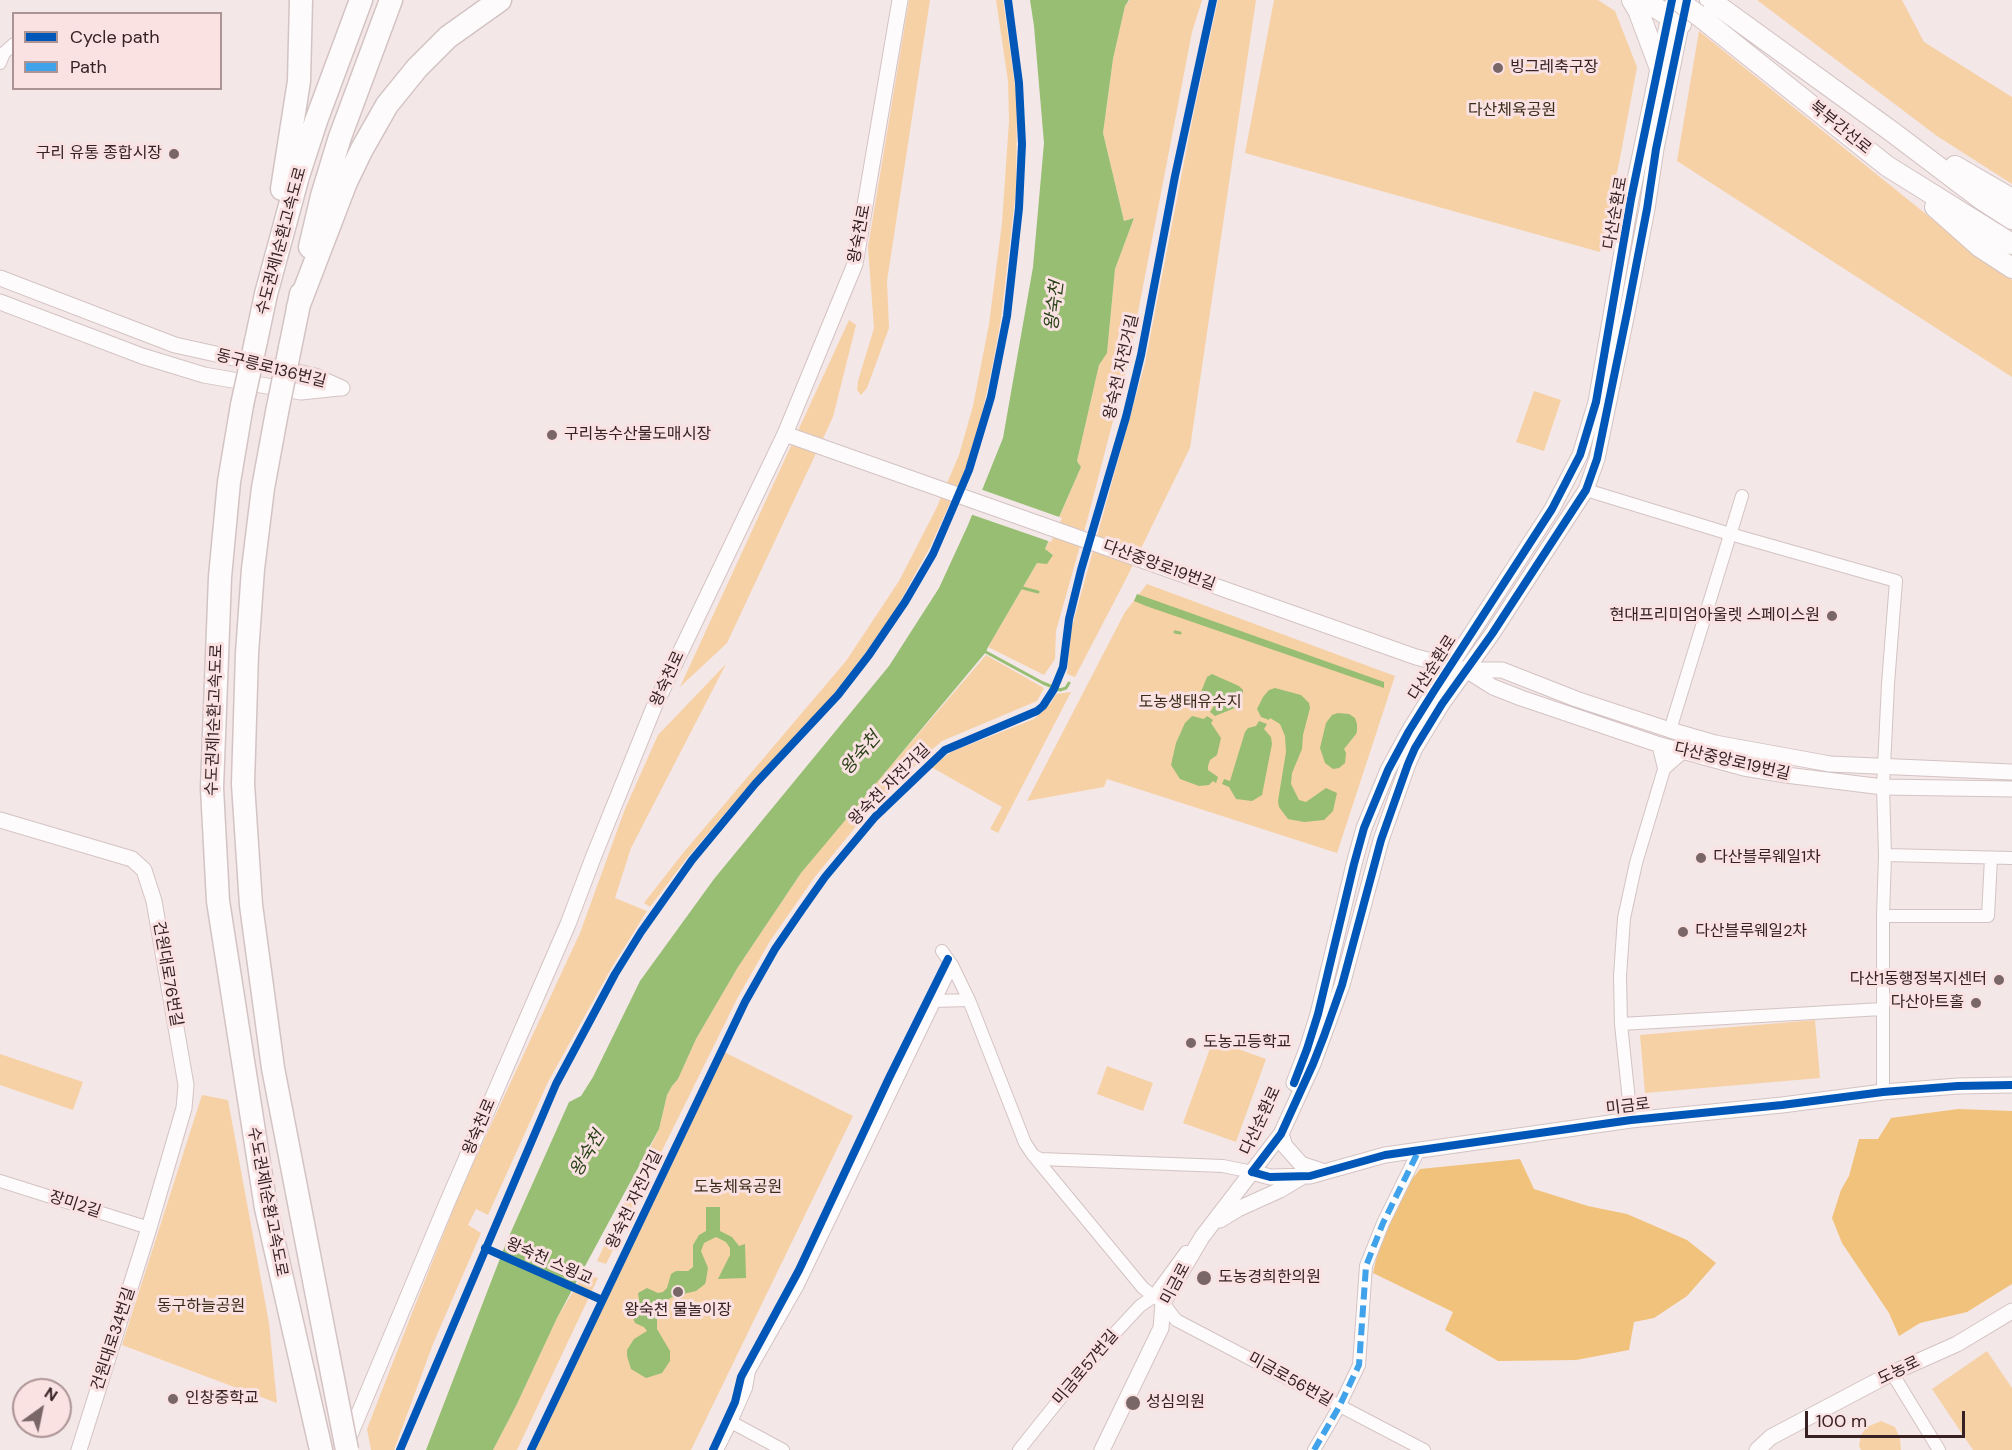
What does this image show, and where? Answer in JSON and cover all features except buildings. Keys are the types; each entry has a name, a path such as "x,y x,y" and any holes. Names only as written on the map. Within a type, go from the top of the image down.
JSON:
{"highway":[{"path":"266,294 299,81 301,0"},
{"path":"321,108 350,0"},
{"name":"수도권제1순환고속도로","path":"321,1450 266,1208 218,901 212,788 220,577 229,482 242,405 266,294 298,176 361,0"},
{"name":"수도권제1순환고속도로","path":"345,1450 273,1068 251,905 243,784 247,653 253,569 263,488 321,196 340,137 391,0"},
{"path":"298,307 346,182 387,105 417,68 448,37 500,0"},
{"path":"1632,0 1659,66"},
{"path":"1644,0 1685,8"},
{"name":"북부간선로","path":"1685,8 1891,131 1981,199 2012,219"},
{"name":"북부간선로","path":"1685,8 1887,166 2012,244"},
{"path":"1891,131 2012,199"},
{"path":"1887,166 1980,247 2012,268"}],"street":[{"name":"왕숙천로","path":"345,1450 451,1193 568,924 654,707 791,436 855,264 900,0"},
{"name":"다산순환로","path":"1252,1172 1308,1050 1327,981 1354,864 1377,795 1403,741 1552,509 1580,455 1596,402 1631,199 1659,66 1685,8"},
{"name":"다산순환로","path":"1252,1172 1281,1134 1313,1064 1339,995 1381,840 1408,764 1426,729 1586,490 1597,459 1685,8"},
{"path":"0,63 4,52 12,46"},
{"name":"동구릉로136번길","path":"0,278 175,345 315,376 342,388 300,392 204,375 142,356 0,302"},
{"name":"다산중앙로19번길","path":"791,436 1416,657 1466,670 1493,687 1681,752 1754,770 1883,787 2012,789"},
{"path":"1586,490 1896,581 1883,787 1885,855 1883,1092"},
{"path":"1670,730 1742,496"},
{"name":"다산중앙로19번길","path":"1466,670 1502,670 1576,699 1670,730 1715,743 1798,759 1830,764 2012,772"},
{"path":"1631,1120 1621,1024 1620,976 1624,918 1636,863 1665,766 1660,745"},
{"path":"1665,766 1681,752"},
{"name":"건원대로76번길","path":"0,820 132,859 144,870 154,901 186,1084 184,1108 149,1228"},
{"path":"1885,855 2012,858"},
{"path":"1883,916 1988,916 1991,858"},
{"name":"미금로56번길","path":"942,951 952,965 969,1000 1025,1143 1143,1288 1158,1300 1176,1320 1424,1450"},
{"path":"717,1450 746,1388 749,1371 798,1285 952,965"},
{"path":"934,1001 969,1000"},
{"path":"1621,1024 1882,1009"},
{"name":"미금로","path":"1101,1450 1161,1328 1158,1300 1252,1172 1270,1177 1302,1177 1386,1155 1631,1120 1883,1092 1958,1086 2012,1085"},
{"path":"1281,1134 1285,1146 1301,1164 1325,1172"},
{"path":"1314,1450 1339,1407 1359,1365 1366,1266 1383,1223 1419,1150"},
{"path":"1033,1155 1040,1159 1223,1166 1252,1172"},
{"path":"1207,1231 1238,1209 1302,1177"},
{"name":"장미2길","path":"0,1181 149,1228"},
{"name":"건원대로34번길","path":"79,1450 149,1228"},
{"name":"미금로57번길","path":"1019,1450 1099,1350 1140,1306 1158,1300"},
{"name":"도농로","path":"1757,1450 1771,1437 1892,1373 1957,1344 2012,1311"},
{"name":"왕숙천로","path":"352,1450 388,1345"},
{"path":"1892,1373 1939,1450"},
{"path":"731,1422 783,1450"}],"green space":[{"path":"909,0 930,0 887,281 889,328 867,388 861,395 857,390 858,381 874,328 868,247"},
{"path":"996,0 1003,0 1017,101 1016,190 1001,319 980,423 968,464 930,547 896,609 869,648 825,705 745,790 687,858 650,907 644,903 683,853 846,661 899,581 936,509 959,455 973,406 989,324 1002,223 1009,121 1008,81"},
{"path":"1130,0 1202,0 1192,32 1129,359 1056,631 1055,659 1044,675 988,647 1037,563 1053,554 1045,550 1081,467 1077,461 1099,365 1107,352 1115,269 1134,218 1124,221 1103,133 1113,59 1125,6"},
{"path":"1218,0 1256,0 1190,448 1075,677 1067,674 1071,630 1145,363"},
{"name":"다산체육공원","path":"1274,0 1598,0 1615,11 1637,67 1600,252 1245,153"},
{"path":"1757,0 1902,0 1924,42 2012,97 2012,184 1937,136"},
{"path":"1699,31 1984,261 2012,280 2012,377 1677,161"},
{"path":"849,320 856,325 833,417 727,643 680,687"},
{"path":"1534,391 1561,400 1544,451 1516,442"},
{"name":"도농생태유수지","path":"1147,584 1395,676 1337,853 1107,779 1104,787 1027,801 1125,612"},
{"path":"986,655 1044,688 1037,701 942,741 862,819 814,878 770,941 738,997 606,1264 597,1261 659,1129 667,1095 678,1079 696,1039 738,967 801,873"},
{"path":"726,664 631,848 615,898 647,911 612,967 548,1082 488,1215 476,1209 468,1225 481,1233 433,1344 394,1450 371,1450 367,1429 463,1185 580,933 625,809 658,735"},
{"path":"1071,692 998,833 990,829 1002,807 931,767 951,752 1034,719 1051,703 1056,694"},
{"path":"1815,1020 1820,1078 1645,1093 1640,1035"},
{"path":"1213,1040 1266,1059 1236,1142 1183,1123"},
{"name":"도농체육공원","path":"724,1052 853,1116 691,1450 534,1450"},
{"path":"0,1054 83,1082 73,1110 0,1085"},
{"path":"1107,1066 1153,1083 1143,1111 1097,1094"},
{"name":"동구하늘공원","path":"202,1095 228,1100 269,1323 277,1403 122,1345"},
{"path":"583,1275 598,1278 517,1450 493,1450 557,1318"},
{"path":"1987,1351 2012,1388 2012,1450 1973,1450 1932,1389"},
{"path":"1881,1421 1895,1427 1900,1439 1901,1450 1861,1450 1859,1446 1861,1435 1867,1427"}],"shaded area":[{"path":"1958,1109 2012,1111 2012,1284 1967,1312 1920,1323 1899,1336 1889,1313 1842,1243 1832,1218 1841,1190 1849,1176 1859,1139 1878,1139 1891,1118"},
{"path":"1520,1159 1534,1189 1588,1206 1627,1214 1687,1240 1716,1263 1687,1296 1654,1318 1634,1322 1629,1350 1576,1360 1498,1361 1445,1330 1453,1312 1373,1273 1379,1247 1409,1183 1420,1169"}],"water":[{"name":"왕숙천","path":"1030,0 1129,0 1125,6 1113,59 1103,133 1124,221 1134,218 1115,269 1107,353 1099,365 1077,461 1081,467 1045,549 1053,555 1047,564 1037,563 986,652 801,873 738,967 696,1039 678,1079 667,1095 659,1129 557,1318 493,1450 426,1450 506,1243 569,1102 581,1096 593,1077 640,981 714,879 889,666 939,588 968,525 1003,438 1033,267 1044,143"},
{"path":"1137,594 1384,682 1384,688 1146,606 1134,601"},
{"path":"1212,674 1243,690 1235,708 1215,716 1210,712 1214,706 1201,692 1207,677"},
{"path":"1275,688 1301,695 1309,703 1302,749 1292,773 1291,784 1299,800 1306,802 1326,788 1337,793 1333,811 1324,820 1304,822 1288,819 1279,807 1286,752 1285,736 1280,724 1270,718 1269,720 1261,717 1257,709 1269,690"},
{"path":"1349,714 1355,718 1357,731 1344,749 1345,763 1333,769 1325,763 1320,748 1326,723 1332,715"},
{"path":"1192,716 1204,719 1207,716 1213,720 1211,723 1221,738 1217,755 1210,760 1208,766 1208,770 1218,777 1216,783 1213,781 1209,785 1199,786 1180,779 1171,765 1176,743 1185,723"},
{"path":"1259,721 1267,724 1264,729 1271,737 1272,744 1262,795 1252,801 1236,799 1229,787 1222,784 1224,779 1230,781 1245,732 1248,728 1256,726"},
{"name":"왕숙천 물놀이장","path":"706,1207 720,1207 720,1231 732,1237 739,1246 745,1244 746,1278 718,1279 730,1255 730,1248 726,1242 716,1237 704,1243 701,1251 708,1268 705,1284 696,1291 674,1296 661,1304 657,1313 657,1329 670,1351 670,1361 662,1373 646,1378 631,1369 627,1356 627,1350 634,1339 647,1331 635,1323 633,1318 640,1307 638,1293 647,1288 658,1293 663,1292 667,1288 671,1274 676,1271 688,1271 693,1267 693,1245 699,1235 706,1231"}],"pier":[{"path":"980,489 1062,518 1051,542 970,514"}],"waterway":[{"path":"1019,587 1038,592"},
{"path":"1175,632 1180,633"},
{"path":"984,651 1060,690 1066,688 1069,683"}],"marked path":[{"path":"1314,1450 1339,1407 1359,1365 1366,1266 1383,1223 1419,1150"}],"cycle path":[{"path":"400,1450 556,1084 615,974 641,932 692,860 755,784 838,695 869,655 905,602 933,554 969,470 991,397 1007,316 1019,208 1022,144 1019,83 1008,0"},
{"name":"왕숙천 자전거길","path":"531,1450 745,1002 775,949 801,911 825,877 875,817 945,750 1037,711 1054,689 1063,667 1069,619 1081,570 1126,417 1141,355 1175,176 1213,0"},
{"path":"1294,1083 1318,1014 1364,828 1388,770 1434,691 1552,509 1580,455 1596,402 1631,199 1672,0"},
{"path":"1252,1172 1281,1134 1324,1036 1342,985 1381,840 1415,748 1442,704 1492,634 1586,490 1597,459 1687,0"},
{"path":"713,1450 735,1402 741,1377 799,1270 948,959"},
{"path":"1252,1172 1270,1177 1310,1176 1385,1155 1631,1120 1883,1092 1958,1086 2012,1085"},
{"name":"왕숙천 스윙교","path":"485,1248 602,1300"}],"place":[{"name":"빙그레축구장","path":"1498,68"},
{"name":"구리 유통 종합시장","path":"174,154"},
{"name":"구리농수산물도매시장","path":"552,435"},
{"name":"현대프리미엄아울렛 스페이스원","path":"1832,616"},
{"name":"다산블루웨일1차","path":"1701,858"},
{"name":"다산블루웨일2차","path":"1683,932"},
{"name":"다산1동행정복지센터","path":"1999,980"},
{"name":"다산아트홀","path":"1976,1003"},
{"name":"도농고등학교","path":"1191,1043"},
{"name":"도농경희한의원","path":"1204,1278"},
{"name":"왕숙천 물놀이장","path":"678,1292"},
{"name":"인창중학교","path":"173,1399"},
{"name":"성심의원","path":"1133,1403"}]}
